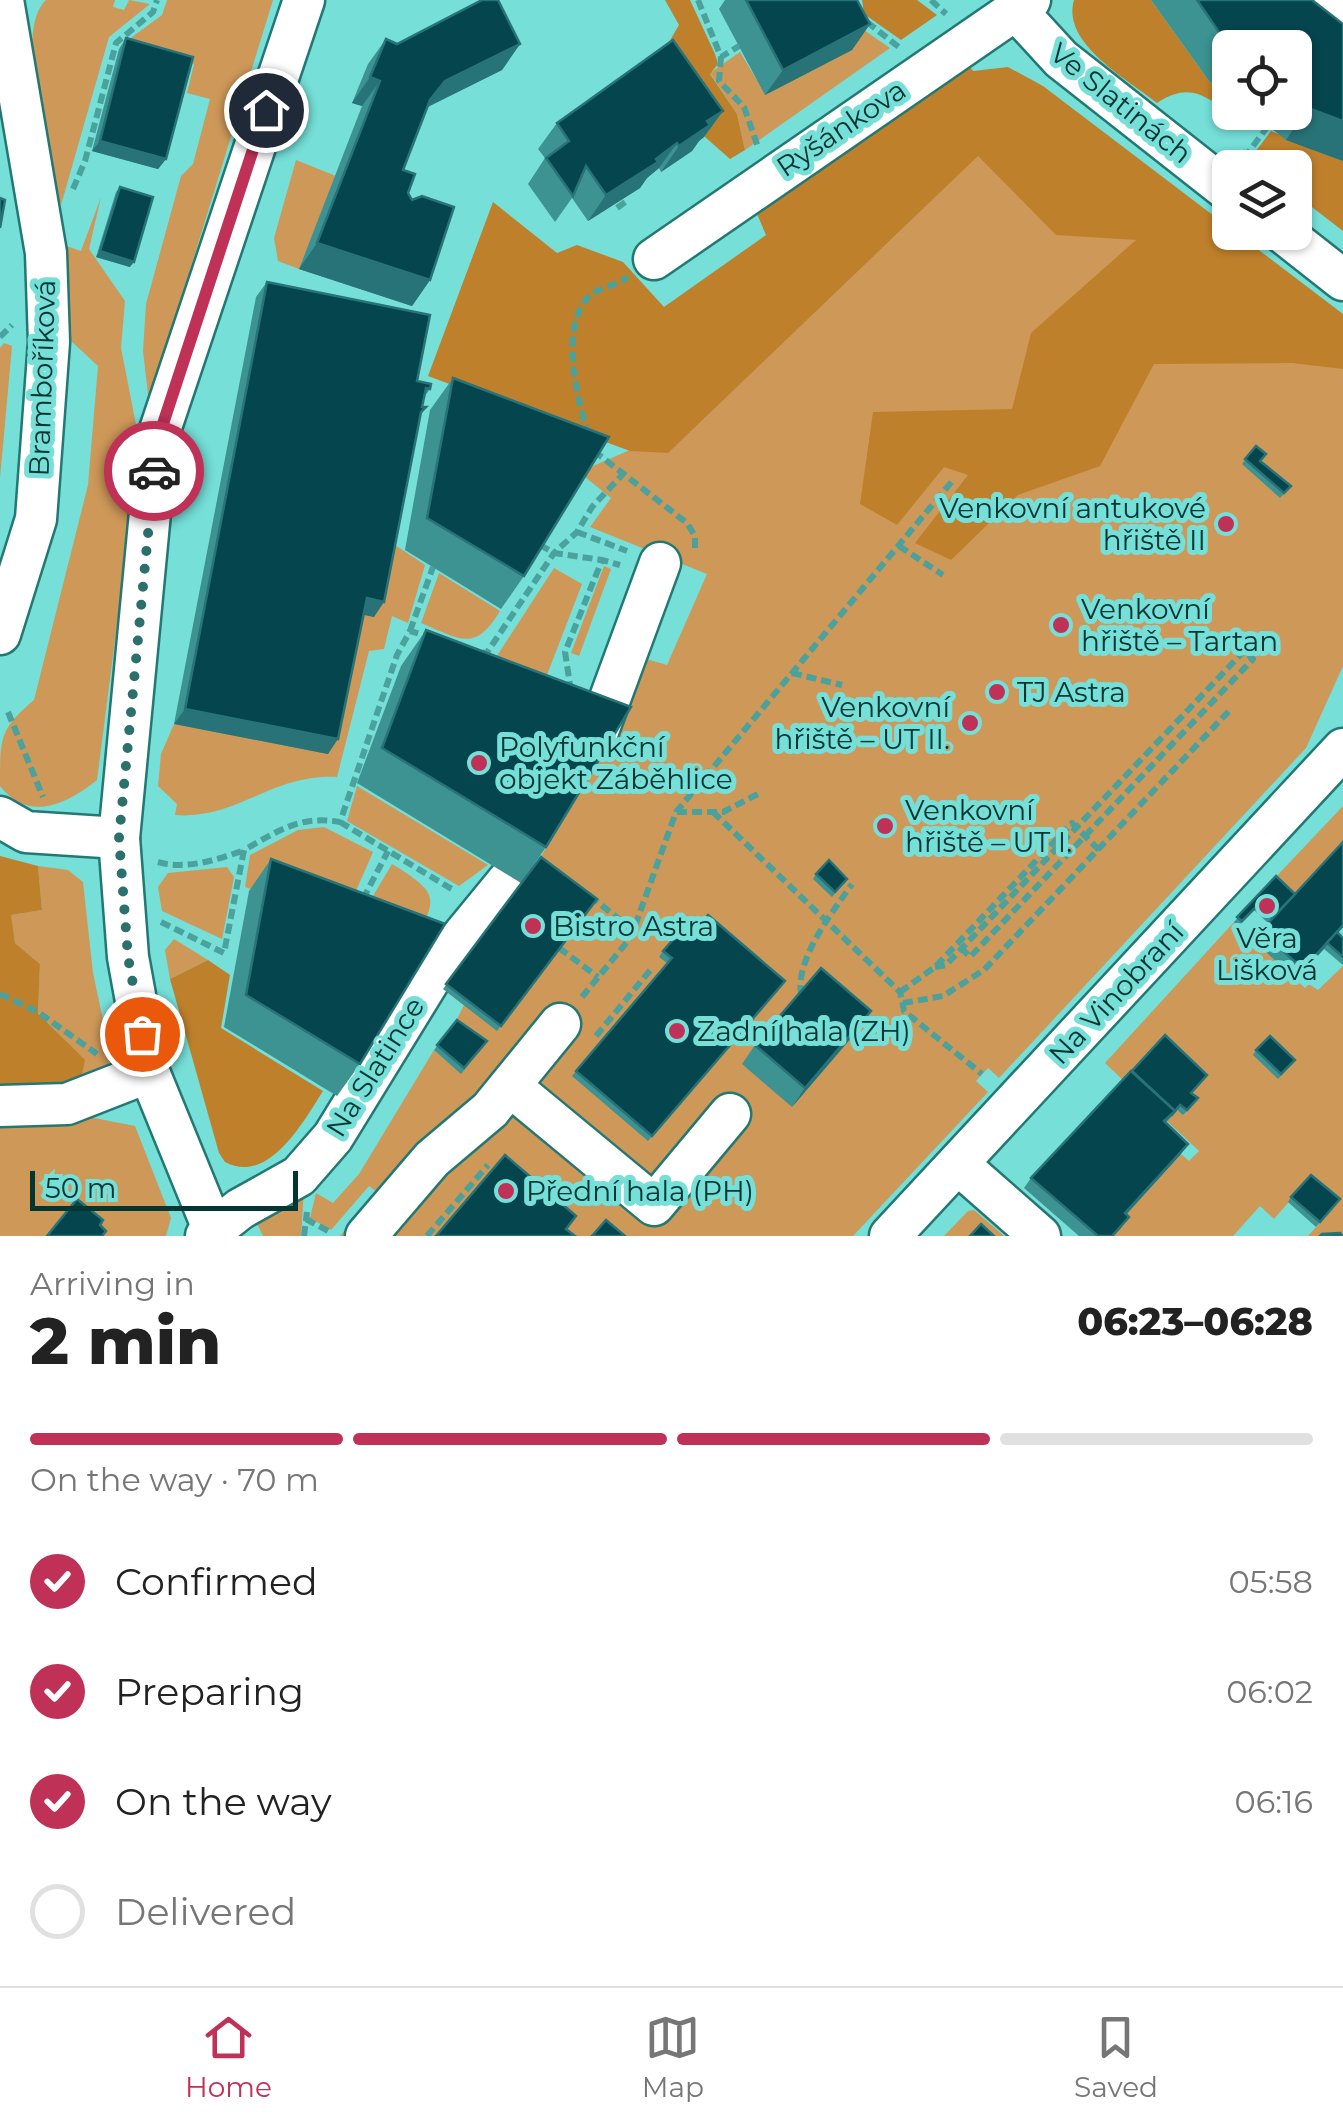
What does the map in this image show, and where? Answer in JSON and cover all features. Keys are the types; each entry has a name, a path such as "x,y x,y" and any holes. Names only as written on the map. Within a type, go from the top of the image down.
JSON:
{"street":[{"name":"Bramboříková","path":"0,634 36,519 49,342 46,253 4,0"},
{"path":"212,1234 150,1072 128,957 119,838 158,439 304,0"},
{"path":"1334,0 1343,8"},
{"name":"Ve Slatinách","path":"1023,5 1061,59 1212,178"},
{"name":"Ryšánkova","path":"644,266 1023,5"},
{"path":"1305,250 1343,280"},
{"path":"596,738 668,565"},
{"name":"Na Vinobraní","path":"890,1236 1340,747"},
{"path":"0,817 26,832 119,838"},
{"name":"Na Slatince","path":"212,1234 240,1209 299,1176 333,1136 438,966 511,877"},
{"path":"349,1234 490,1110 510,1086 576,1032"},
{"path":"0,1106 67,1104 150,1072"},
{"path":"510,1086 654,1205 730,1114"},
{"path":"958,1164 1040,1236"}],"path":[{"path":"69,198 85,162 116,44 153,12 157,0"},
{"path":"698,0 721,56 718,81 744,107 758,148"},
{"path":"931,0 947,15"},
{"path":"860,16 900,48"},
{"path":"721,56 739,46"},
{"path":"617,208 628,200"},
{"path":"540,545 554,552 602,560 668,565 697,546 688,523 592,449 578,400 574,338 582,304 599,289 644,266"},
{"path":"467,648 486,654 554,552 577,532 592,507 622,475"},
{"path":"576,1032 598,978 634,931 676,812 954,479"},
{"path":"899,546 943,574"},
{"path":"565,652 602,560"},
{"path":"340,822 396,654 410,631 433,567"},
{"path":"410,631 430,636"},
{"path":"935,967 946,965 962,949 1244,651 1253,659 970,957 962,949"},
{"path":"792,673 842,684"},
{"path":"903,1003 944,996 969,983 1230,711"},
{"path":"8,712 50,812"},
{"path":"676,812 724,812 758,794"},
{"path":"713,812 900,992 904,1010 982,1074"},
{"path":"158,862 171,866 216,860 244,850 294,821 315,818 340,822 461,895"},
{"path":"900,992 935,967 1072,823 1099,850"},
{"path":"224,953 244,850"},
{"path":"356,913 388,851"},
{"path":"802,995 798,978 852,884"},
{"path":"578,886 634,931"},
{"path":"150,917 236,960"},
{"path":"560,948 598,978"},
{"path":"576,1032 652,968"},
{"path":"0,994 38,1012 95,1054 106,1056"},
{"path":"428,1236 445,1221 492,1160"},
{"path":"306,1219 349,1234"}],"shaded area":[{"path":"46,0 115,0 113,7 124,10 129,0 150,4 109,37 61,205 33,68 36,16"},
{"path":"167,0 273,0 149,403 143,351 146,304 181,176 193,164 210,99 187,93 194,64 124,43 162,15"},
{"path":"665,0 690,0 715,54 718,64 710,74 737,114 745,150 730,159 705,137 655,66 679,25"},
{"path":"862,0 917,0 937,15 901,40 864,14"},
{"path":"1074,0 1151,0 1212,84 1212,101 1191,92 1157,103 1087,46 1073,16"},
{"path":"845,17 890,48 745,150 737,114 710,73 740,52 766,95"},
{"path":"966,61 973,71 1008,67 1043,86 1212,214 1212,250 1259,250 1343,314 1343,369 1292,363 1154,364 1100,466 1018,495 951,560 915,543 968,475 944,467 897,525 860,504 873,412 1012,409 1031,333 1136,240 1056,235 978,156 668,453 630,451 428,376 493,202 557,253 577,245 623,262 664,307 766,235 754,207"},
{"name":"TJ Astra","path":"999,88 1343,347 1343,666 1306,748 999,1078 988,1068 976,1081 988,1092 853,1236 340,1236 377,1192 369,1186 331,1230 310,1218 316,1193 333,1203 359,1174 434,1050 461,1073 454,1025 464,1005 443,989 540,858 606,743 643,658 667,665 707,574 590,527 611,498 585,477 586,469 630,450"},
{"path":"1271,131 1343,161 1343,231 1312,207 1312,150 1257,150"},
{"path":"296,160 336,176 299,269 278,261 274,238"},
{"path":"101,197 89,249 125,301 121,348 140,445 97,780 61,802 36,807 11,797 0,786 1,756 8,727 34,700 88,485 98,366 70,340 66,246 81,251"},
{"path":"4,343 12,346 0,478 0,348"},
{"path":"392,543 425,565 408,623 392,616 384,649 369,651 337,777 292,782 217,811 175,815 177,804 158,786 161,754 174,724 328,753 356,613 374,616"},
{"path":"604,566 611,569 579,656 571,653"},
{"path":"554,568 582,584 545,680 493,662"},
{"path":"439,573 500,611 483,633 466,639 421,623"},
{"path":"357,786 488,865 459,886 347,821"},
{"path":"1343,806 1343,853 1292,899 1272,881"},
{"path":"324,827 373,852 342,923 245,887 250,855 298,830"},
{"path":"0,856 38,866 42,910 11,915 15,943 40,964 38,1013 85,1060 81,1079 54,1089 0,1095"},
{"path":"392,864 420,883 430,900 426,919 410,948 354,928"},
{"path":"38,866 68,870 83,882 93,973 112,1062 81,1079 84,1060 38,1012 40,964 15,943 10,915 42,910"},
{"path":"227,867 234,877 222,939 162,911 158,887 168,873"},
{"path":"1234,922 1305,988 1309,984 1318,990 1343,966 1343,1236 1308,1236 1336,1205 1307,1181 1274,1219 1260,1206 1233,1236 1114,1236 1118,1223 1181,1154 1189,1161 1199,1151 1167,1121 1177,1110 1183,1115 1194,1103 1124,1081 1105,1063"},
{"path":"174,939 208,960 170,979 165,950"},
{"path":"208,960 230,975 221,1028 323,1091 284,1146 256,1165 241,1167 225,1162 219,1153 170,979"},
{"path":"84,1116 135,1126 171,1218 166,1236 0,1236 0,1122"},
{"path":"304,1190 301,1236 263,1236 254,1217"},
{"path":"974,1210 1004,1236 944,1236 968,1211"}],"building":[{"path":"482,0 498,0 520,44 445,81 430,100 403,170 415,174 408,193 412,200 422,196 454,207 430,280 317,243 380,81 370,77 386,39 397,44"},
{"path":"746,0 857,0 870,24 783,70"},
{"path":"1197,0 1312,0 1343,24 1343,121 1312,109 1312,30 1218,30"},
{"path":"126,38 193,57 166,159 100,141"},
{"path":"673,40 723,111 707,121 710,125 679,146 677,143 656,159 658,162 606,195 586,166 573,196 546,158 569,141 557,123"},
{"path":"120,187 153,197 134,262 100,251"},
{"path":"0,198 5,200 0,228"},
{"path":"267,282 430,315 417,381 431,384 430,389 426,388 422,407 426,407 421,412 384,602 367,598 338,739 185,709"},
{"path":"453,378 609,437 524,576 427,518"},
{"path":"1256,446 1266,454 1260,461 1291,486 1284,493 1245,459"},
{"name":"Polyfunkční objekt Záběhlice","path":"426,630 631,707 546,847 382,748"},
{"path":"1343,842 1343,925 1303,969 1261,931"},
{"name":"Bistro Astra","path":"541,857 597,899 501,1026 446,984"},
{"path":"271,859 445,924 360,1064 246,995"},
{"path":"829,860 847,879 835,892 816,874"},
{"name":"Věra Lišková","path":"1276,876 1295,894 1272,918 1258,905 1242,921 1237,917"},
{"name":"Zadní hala (ZH)","path":"708,915 785,981 652,1136 576,1071 672,958 663,951 692,918 700,925"},
{"path":"1337,932 1343,938 1343,957 1327,943"},
{"path":"821,968 871,1011 805,1088 755,1045"},
{"path":"457,1020 487,1041 464,1068 437,1045"},
{"path":"1165,1035 1207,1075 1191,1093 1198,1098 1187,1110 1180,1105 1171,1116 1175,1111 1132,1071"},
{"path":"1270,1036 1295,1060 1281,1074 1256,1050"},
{"path":"1131,1071 1175,1111 1164,1121 1188,1144 1125,1213 1129,1217 1112,1236 1098,1236 1031,1178"},
{"name":"Přední hala (PH)","path":"505,1155 576,1216 566,1229 575,1236 436,1236"},
{"path":"1311,1175 1340,1199 1320,1222 1291,1197"},
{"path":"77,1199 103,1220 100,1225 106,1231 102,1236 47,1236"},
{"path":"606,1220 625,1236 592,1236"},
{"path":"981,1224 994,1236 970,1236"}],"way so far":[{"path":"142,1034 128,957 119,838 154,471"}],"place":[{"name":"Venkovní antukové hřiště II","path":"1226,524"},
{"name":"Venkovní hřiště – Tartan","path":"1061,625"},
{"name":"TJ Astra","path":"997,692"},
{"name":"Venkovní hřiště – UT II.","path":"970,723"},
{"name":"Polyfunkční objekt Záběhlice","path":"479,763"},
{"name":"Venkovní hřiště – UT I.","path":"885,826"},
{"name":"Věra Lišková","path":"1267,906"},
{"name":"Bistro Astra","path":"533,926"},
{"name":"Zadní hala (ZH)","path":"677,1031"},
{"name":"Přední hala (PH)","path":"506,1191"}],"route":[{"path":"154,471 158,439 266,110"}]}
